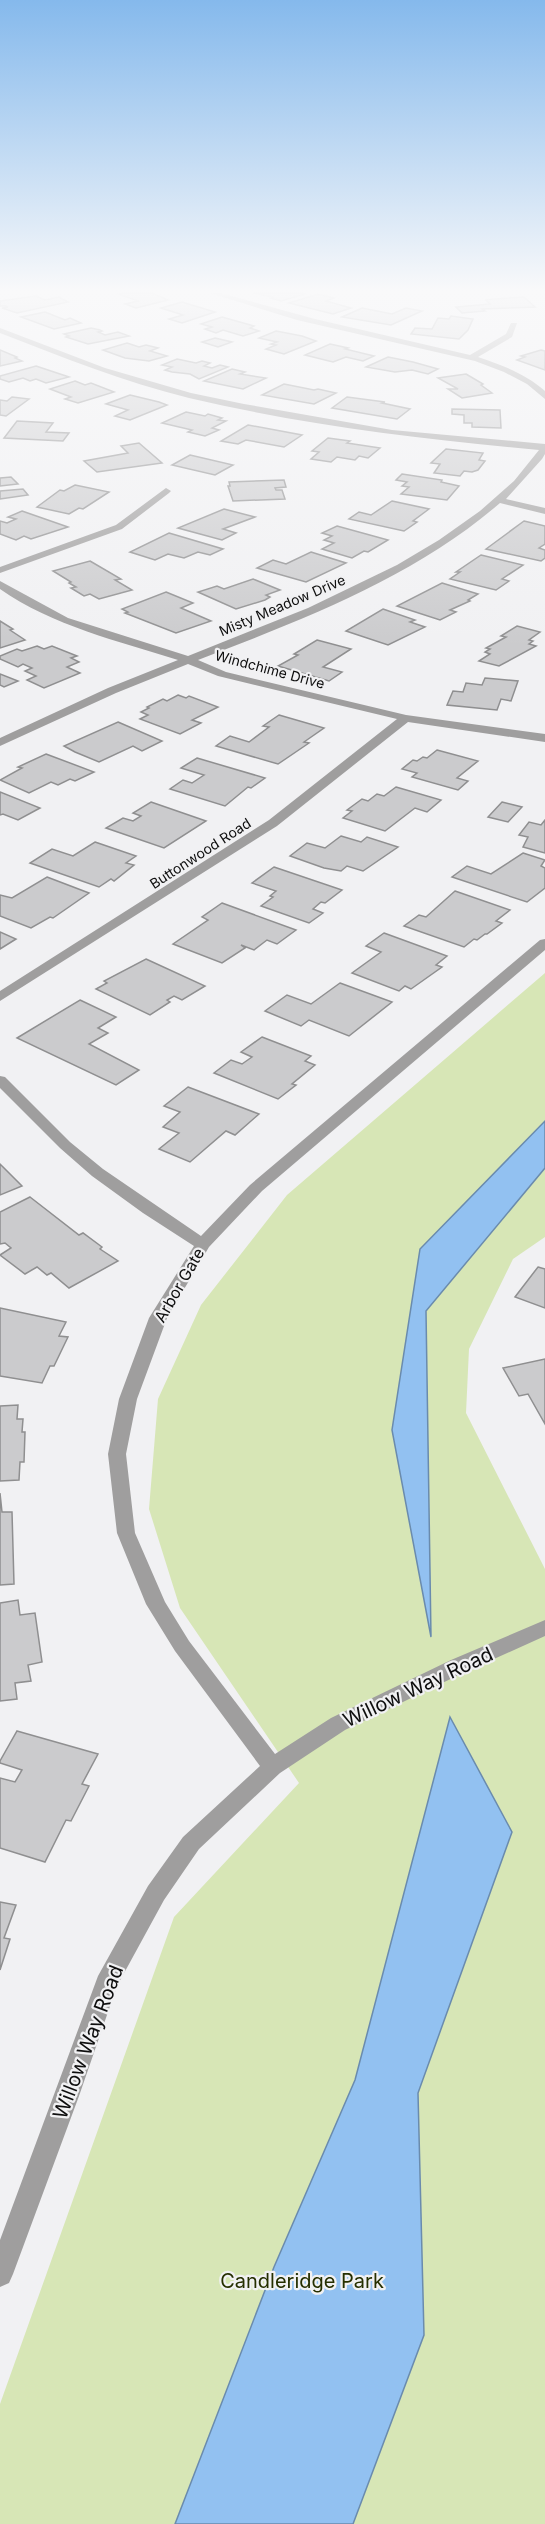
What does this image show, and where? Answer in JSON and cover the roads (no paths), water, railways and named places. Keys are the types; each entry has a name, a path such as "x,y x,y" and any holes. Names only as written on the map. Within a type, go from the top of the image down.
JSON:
{"street":[{"path":"266,411 392,433 545,447"},
{"name":"Misty Meadow Drive","path":"0,742 128,685 289,620 399,568 462,530 499,500 532,469 545,447"},
{"path":"0,570 119,527 166,491"},
{"path":"499,500 545,512"},
{"name":"Windchime Drive","path":"0,584 17,596 64,620 189,660 222,674 406,718 545,738"},
{"name":"Buttonwood Road","path":"0,997 273,823 406,718"},
{"name":"Arbor Gate","path":"273,1767 182,1646 156,1604 126,1533 117,1454 128,1399 158,1318 203,1244 256,1188 545,943"},
{"path":"0,1080 65,1145 109,1183 148,1211 203,1244"},
{"name":"Willow Way Road","path":"0,2274 67,2096 106,1983 156,1893 192,1843 273,1767 338,1724 458,1666 545,1628"}],"water":[{"path":"545,1121 545,1168 426,1311 431,1637 392,1430 420,1249"},
{"path":"450,1717 512,1832 418,2093 424,2335 353,2524 175,2524 274,2267 355,2080"}],"park label":[{"name":"Candleridge Park","path":"302,2281"}]}
